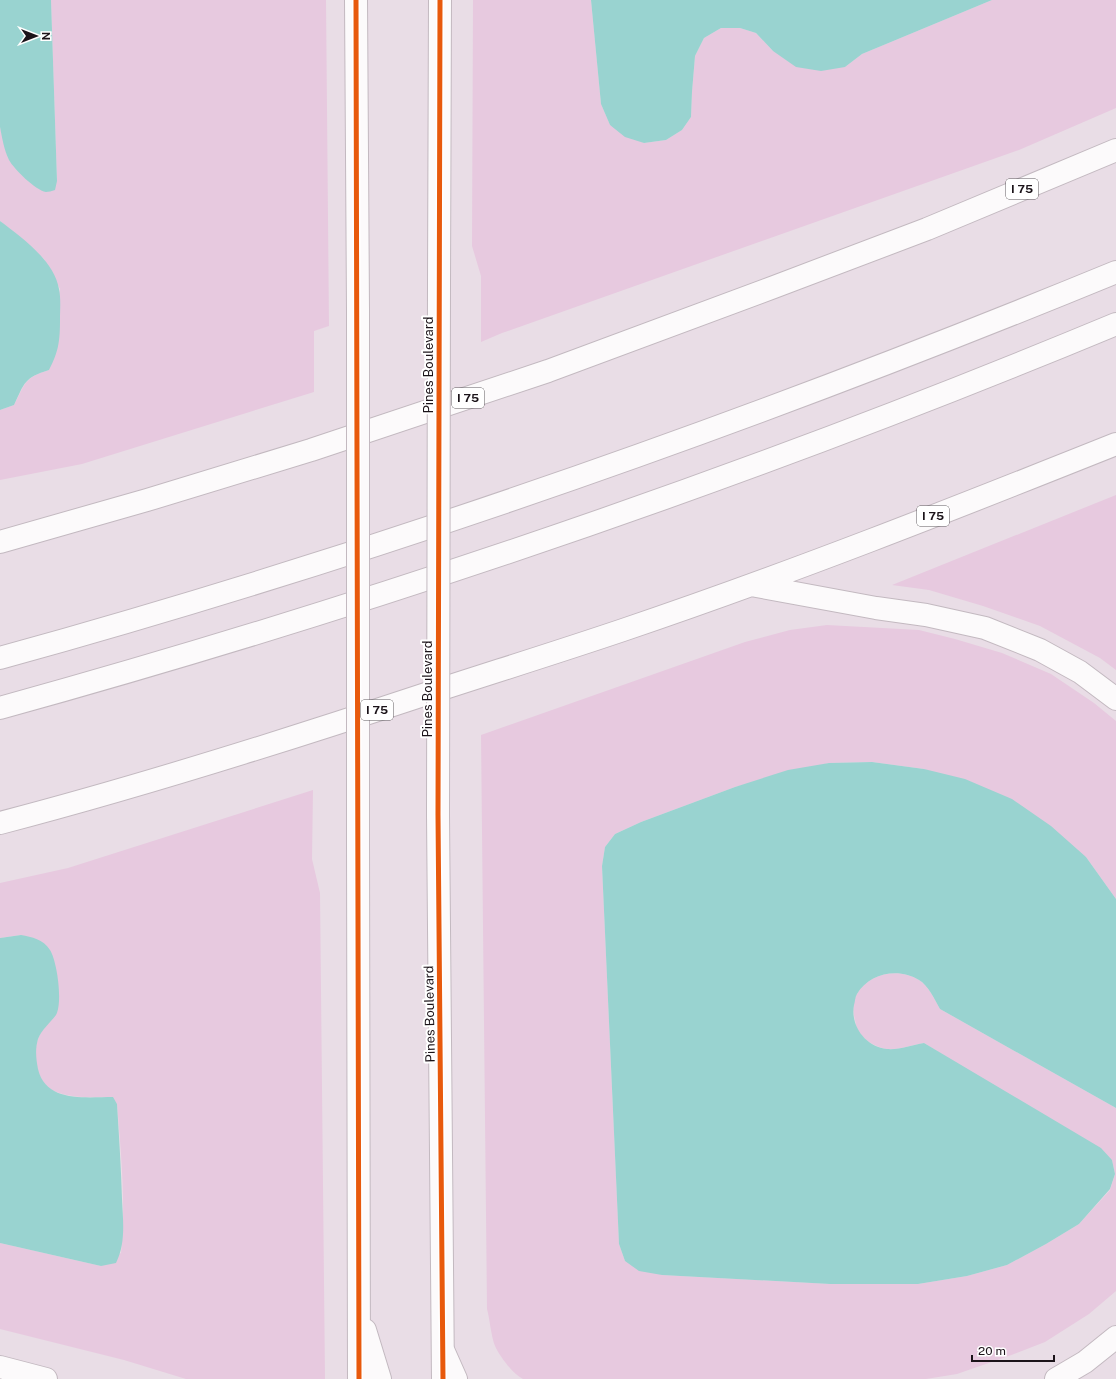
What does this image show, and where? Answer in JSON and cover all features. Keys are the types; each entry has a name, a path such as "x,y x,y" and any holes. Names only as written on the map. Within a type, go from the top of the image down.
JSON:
{"main road":[{"path":"356,0 358,311 359,1379"},
{"name":"Pines Boulevard","path":"440,0 438,815 444,1352 443,1379"},
{"name":"I 75","path":"0,542 147,500 311,450 548,371 774,288 927,229 1116,150"},
{"path":"0,658 213,597 493,507 804,396 1019,312 1116,272"},
{"path":"0,708 218,645 509,552 656,501 818,441 1035,358 1116,324"},
{"name":"I 75","path":"0,823 138,785 290,739 624,630 829,556 1116,444"},
{"path":"750,585 876,608 926,615 985,628 1040,650 1080,672 1116,700"},
{"path":"358,1306 380,1379"},
{"path":"1056,1379 1085,1362 1116,1337"},
{"path":"444,1352 456,1379"},
{"path":"0,1367 46,1379"}],"shaded area":[{"path":"0,0 51,0 57,181 55,190 53,191 46,192 41,190 25,179 9,160 4,148 0,127"},
{"path":"51,0 326,0 329,326 314,331 314,392 82,464 0,480 0,410 14,405 24,386 30,379 49,370 60,289 44,259 0,221 0,127 8,158 57,181"},
{"path":"473,0 591,0 601,104 610,125 644,143 666,140 682,130 691,117 695,56 704,38 721,28 740,28 756,33 773,51 845,67 862,54 992,0 1116,0 1116,108 1019,150 502,333 481,342 481,276 472,246"},
{"path":"591,0 992,0 862,54 845,67 821,71 796,67 773,51 756,33 740,28 721,28 704,38 695,56 691,117 682,130 666,140 644,143 625,137 610,125 601,104"},
{"path":"0,221 36,250 51,268 56,278 60,296 60,333 55,357 49,370 26,382 14,405 0,410"},
{"path":"1116,495 1116,670 1100,658 1040,626 983,606 929,590 892,585"},
{"path":"827,625 919,630 1002,653 1051,674 1094,703 1116,721 1116,899 1086,857 924,769 872,762 829,763 735,787 641,822 615,834 605,847 602,866 619,1244 625,1261 662,1275 830,1284 918,1284 967,1276 1007,1265 1079,1224 1110,1190 1115,1174 1112,1160 924,1043 901,1048 887,1049 878,1047 859,1033 856,1027 853,1011 855,997 862,987 869,981 885,974 894,973 911,976 919,980 934,997 940,1009 1116,1108 1116,1291 1089,1314 1045,1342 957,1374 926,1379 523,1379 511,1369 497,1350 492,1338 487,1309 481,735 745,642 790,630"},
{"path":"872,762 924,769 965,779 1012,799 1051,826 1086,857 1116,899 1116,1108 940,1009 925,985 911,976 894,973 885,974 869,981 856,995 853,1013 857,1028 866,1040 872,1044 887,1049 892,1049 924,1043 1101,1148 1112,1160 1115,1174 1110,1189 1079,1224 1007,1265 967,1276 918,1284 830,1284 662,1275 639,1271 625,1261 619,1244 602,866 605,847 615,834 641,822 735,787 788,770 829,763"},
{"path":"313,790 312,859 320,893 325,1379 186,1379 124,1360 0,1329 0,1243 101,1266 121,1253 123,1216 117,1104 112,1097 83,1097 61,1094 48,1087 43,1082 37,1068 36,1046 41,1032 56,1014 21,935 0,938 0,883 68,868"},
{"path":"21,935 37,939 47,946 53,955 57,972 59,992 58,1009 56,1015 40,1035 36,1046 37,1065 42,1080 49,1088 58,1093 80,1097 113,1097 117,1104 121,1163 123,1240 116,1263 101,1266 0,1243 0,938"}],"cycle path":[{"path":"356,0 359,1379"},
{"path":"440,0 438,815 443,1379"}]}
